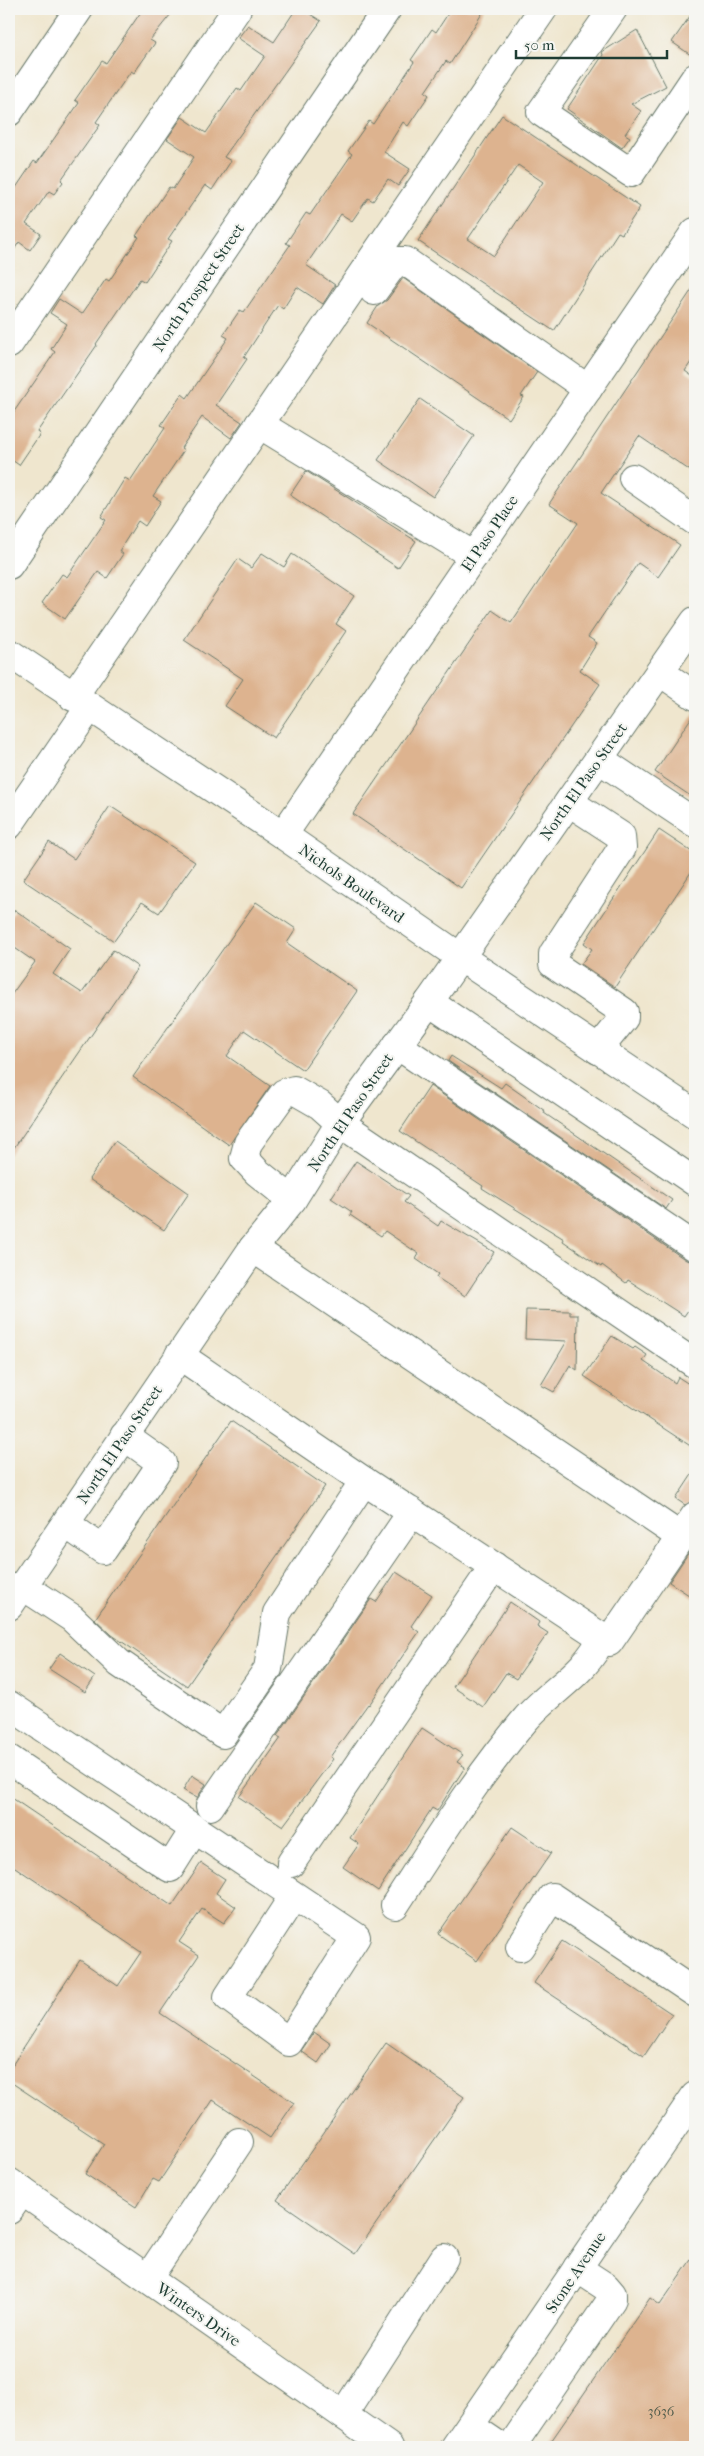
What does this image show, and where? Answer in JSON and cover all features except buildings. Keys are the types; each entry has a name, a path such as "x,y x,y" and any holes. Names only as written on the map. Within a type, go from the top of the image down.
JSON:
{"street":[{"path":"9,112 79,9"},
{"path":"9,344 237,9"},
{"name":"North Prospect Street","path":"9,564 387,9"},
{"path":"9,825 81,702 259,424 543,9"},
{"path":"613,9 541,112 631,173 695,78"},
{"name":"El Paso Place","path":"283,835 695,232"},
{"path":"374,291 396,261 404,261 588,388"},
{"path":"259,424 474,556"},
{"path":"633,478 695,521"},
{"name":"North El Paso Street","path":"16,1596 178,1355 253,1248 292,1200 340,1123 429,1002 695,621"},
{"name":"Nichols Boulevard","path":"9,653 283,835 460,957 695,1114"},
{"path":"660,672 695,696"},
{"path":"599,758 695,823"},
{"path":"569,802 622,836 622,848 553,954 553,964 624,1012 624,1018 598,1050"},
{"path":"429,1002 695,1182"},
{"path":"397,1045 695,1247"},
{"path":"292,1200 257,1172 244,1158 248,1143 284,1093 294,1090 320,1105 340,1123 695,1364"},
{"path":"178,1355 609,1642 688,1526 253,1248"},
{"path":"66,1524 103,1550 162,1463 124,1436"},
{"path":"16,1596 72,1618 119,1663 223,1734 268,1669 277,1613 364,1480"},
{"path":"210,1806 412,1512"},
{"path":"291,1863 494,1566"},
{"path":"395,1905 481,1776 525,1719 595,1654 602,1637"},
{"path":"9,1705 356,1938 289,2042 228,1997 293,1897"},
{"path":"9,1759 170,1868 194,1830"},
{"path":"520,1947 552,1897 695,1993"},
{"name":"Stone Avenue","path":"462,2436 695,2096"},
{"path":"148,2278 239,2142"},
{"name":"Winters Drive","path":"13,2194 148,2278 390,2447"},
{"path":"343,2415 444,2258"},
{"path":"511,2447 612,2299 612,2294 606,2287 577,2268"},
{"path":"462,2436 501,2447"}]}
